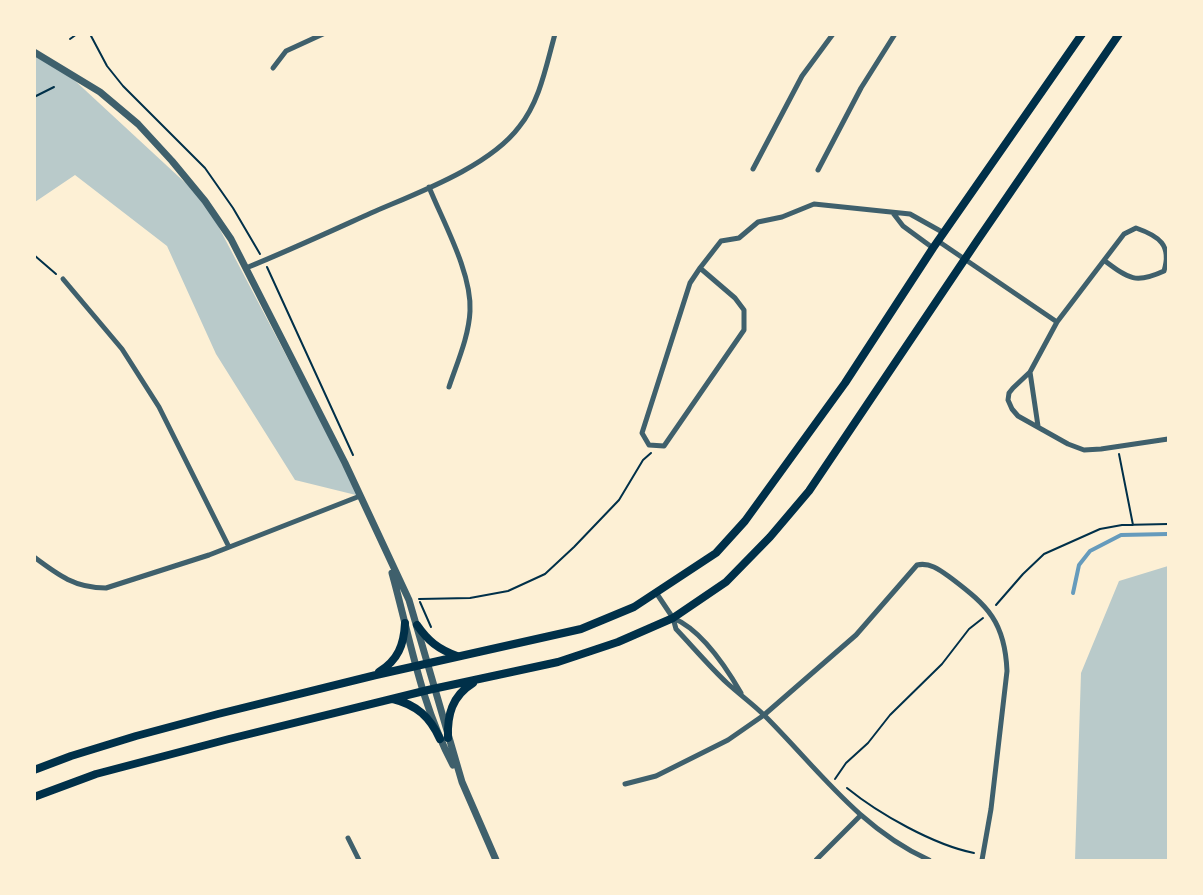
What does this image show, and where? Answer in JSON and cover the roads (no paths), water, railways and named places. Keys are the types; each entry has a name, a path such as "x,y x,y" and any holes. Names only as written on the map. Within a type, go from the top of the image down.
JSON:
{"main road":[{"path":"34,770 147,733 376,675 581,629 634,607 716,553 745,521 845,383 944,233 1082,34"},
{"path":"34,796 96,774 435,688 558,662 618,642 673,618 726,582 770,537 809,491 1119,34"},
{"path":"376,675 389,666 399,654 404,639 405,624"},
{"path":"417,625 427,639 441,650 458,656"},
{"path":"444,739 453,703 464,688 479,679"},
{"path":"391,699 407,703 422,712 444,739"}],"street":[{"path":"273,68 286,51 323,34"},
{"path":"246,268 429,187 495,151 520,126 537,95 555,34"},
{"path":"753,169 801,76 832,34"},
{"path":"818,170 861,88 895,34"},
{"path":"34,51 100,92 138,124 205,201 231,239 360,496 409,600 435,688 444,739"},
{"path":"429,187 466,275 469,293 470,311 467,331 449,387"},
{"path":"700,268 735,298 744,310 744,330 664,446 649,445 642,433 690,283 700,268 721,241 739,238 758,222 782,217 814,204 910,214 944,233"},
{"path":"893,213 903,226 965,259 1057,322"},
{"path":"1105,261 1132,279 1147,279 1164,271 1168,259 1165,246 1153,233 1136,228 1124,234 1057,322 1030,372 1009,393 1008,400 1018,416 1052,436 1084,450 1168,439"},
{"path":"63,279 122,349 159,407 229,547"},
{"path":"1030,372 1038,426"},
{"path":"34,557 56,574 73,582 90,588 106,588 143,578 229,547 360,496"},
{"path":"387,556 423,691 496,861"},
{"path":"625,784 656,776 728,740 764,715 856,635 917,565 924,563 931,565 974,595 995,620 1006,650 1007,671 991,809 982,858"},
{"path":"657,594 673,618 676,629 726,682 764,715 860,816 884,835 929,861"},
{"path":"673,618 686,623 726,666 744,697"},
{"path":"816,861 860,816"},
{"path":"348,838 359,861"}],"waterway":[{"path":"1073,593 1079,565 1090,551 1121,535 1168,534"}]}
